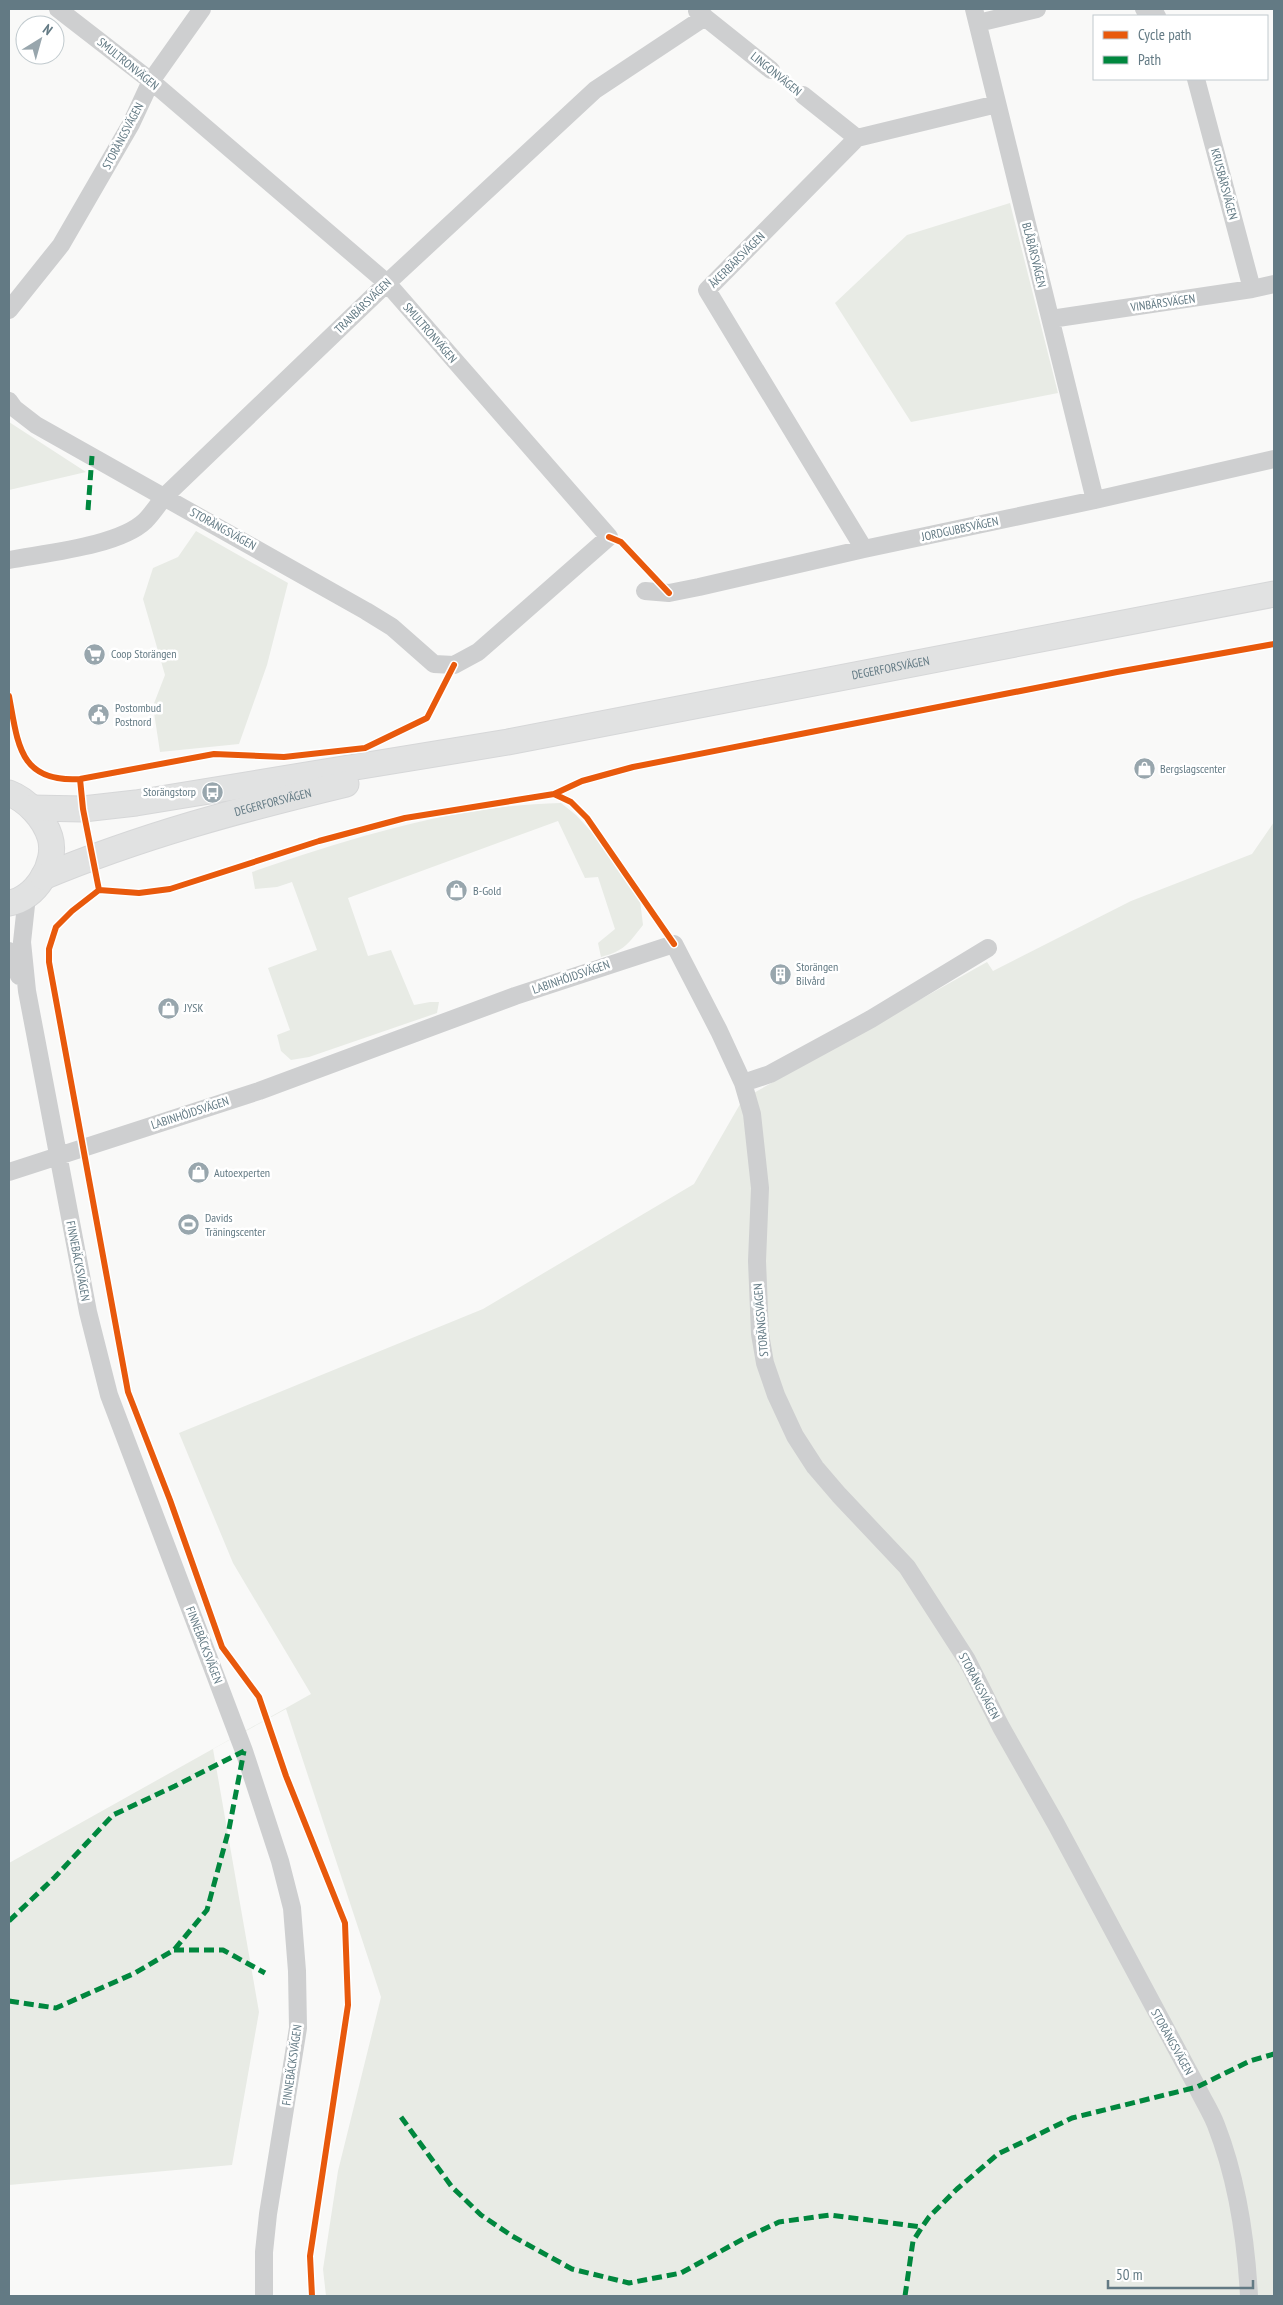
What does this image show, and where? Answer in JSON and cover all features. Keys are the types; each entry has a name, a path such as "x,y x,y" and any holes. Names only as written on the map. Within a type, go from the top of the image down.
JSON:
{"main road":[{"name":"DEGERFORSVÄGEN","path":"32,808 83,809 136,803 508,742 1274,594"},
{"name":"DEGERFORSVÄGEN","path":"43,877 136,841 224,815 408,770 508,742"},
{"path":"10,792 32,808 44,824 50,838 51,854 43,877 18,900"}],"street":[{"name":"SMULTRONVÄGEN","path":"58,9 151,81 387,283 609,537 478,652 454,665 434,664"},
{"name":"STORÄNGSVÄGEN","path":"9,310 61,245 82,213 131,124 151,81 202,9"},
{"path":"976,16 1037,9"},
{"path":"1144,9 1155,15"},
{"name":"LINGONVÄGEN","path":"700,13 771,70"},
{"name":"TRANBÄRSVÄGEN","path":"9,560 92,544 128,533 145,522 164,497 387,283 595,90 700,13"},
{"name":"BLÅBÄRSVÄGEN","path":"976,16 1095,500"},
{"name":"KRUSBÄRSVÄGEN","path":"1196,80 1252,289"},
{"name":"LINGONVÄGEN","path":"803,95 857,138"},
{"path":"857,138 997,104"},
{"name":"ÅKERBÄRSVÄGEN","path":"857,138 707,290 864,549"},
{"name":"VINBÄRSVÄGEN","path":"1050,319 1252,289 1274,284"},
{"name":"STORÄNGSVÄGEN","path":"9,401 14,408 36,425 392,627 434,664"},
{"name":"JORDGUBBSVÄGEN","path":"645,591 669,593 699,587 1274,459"},
{"name":"FINNEBÄCKSVÄGEN","path":"18,900 29,1002 88,1312 108,1395 244,1751 280,1861 292,1908 297,1971 298,2028 268,2214 264,2252 264,2296"},
{"name":"LABINHÖJDSVÄGEN","path":"57,1155 260,1091 515,996 674,944 719,1031 743,1083"},
{"path":"743,1083 770,1074 871,1019 988,948"},
{"name":"FINNEBÄCKSVÄGEN","path":"9,951 29,1002"},
{"name":"STORÄNGSVÄGEN","path":"743,1083 752,1114 760,1188 757,1261 760,1334 765,1362 776,1395 795,1436 815,1467 907,1567 967,1660 1001,1727 1197,2087 1216,2124 1227,2161 1238,2209 1249,2296"},
{"path":"9,1172 57,1155"}],"shaded area":[{"path":"1010,203 1058,393 911,422 835,303 907,235"},
{"path":"9,422 86,472 9,490"},
{"path":"196,531 288,583 267,665 239,744 160,752 153,706 165,675 143,599 153,568 178,557"},
{"path":"561,803 576,815 599,840 640,900 643,925 625,946 601,957 598,943 615,929 598,877 585,878 558,821 348,898 368,956 391,950 414,1005 439,1002 437,1013 309,1057 291,1060 281,1051 277,1035 290,1030 268,968 317,950 292,882 277,887 255,889 252,872 327,847 404,825 482,810 521,805"},
{"path":"1274,822 1274,2296 326,2296 323,2269 338,2171 381,1997 286,1709 213,1749 259,2012 232,2165 9,2185 9,1863 311,1694 233,1563 179,1433 483,1309 694,1184 743,1099 987,962 993,971 1131,901 1252,854"}],"marked path":[{"path":"88,510 92,456"},
{"path":"9,1921 55,1877 113,1815 244,1751"},
{"path":"9,2001 56,2008 135,1973 174,1950 207,1910 229,1829 244,1751"},
{"path":"174,1950 223,1950 265,1973"},
{"path":"905,2296 913,2241 922,2227 929,2217 957,2189 998,2154 1072,2118 1197,2087 1250,2061 1274,2054"},
{"path":"401,2117 452,2187 481,2215 512,2236 572,2269 629,2283 681,2273 743,2239 779,2222 830,2215 922,2227"}],"cycle path":[{"path":"609,537 621,542 669,593"},
{"path":"312,2296 310,2256 348,2005 345,1923 286,1776 259,1697 222,1647 170,1500 128,1392 49,962 49,949 56,927 72,911 99,890 139,893 170,889 319,841 405,818 554,794 582,781 633,767 1117,672 1274,644"},
{"path":"9,696 19,744 25,757 33,767 44,774 60,779 80,779 214,754 284,757 365,748 427,718 454,665"},
{"path":"80,779 83,809 99,890"},
{"path":"554,794 571,802 587,818 674,944"}],"place":[{"name":"Coop Storängen","path":"95,654"},
{"name":"Postombud Postnord","path":"99,715"},
{"name":"Bergslagscenter","path":"1144,769"},
{"name":"Storängstorp","path":"212,792"},
{"name":"B-Gold","path":"457,891"},
{"name":"Storängen Bilvård","path":"780,974"},
{"name":"JYSK","path":"168,1008"},
{"name":"Autoexperten","path":"198,1173"},
{"name":"Davids Träningscenter","path":"189,1225"}]}
